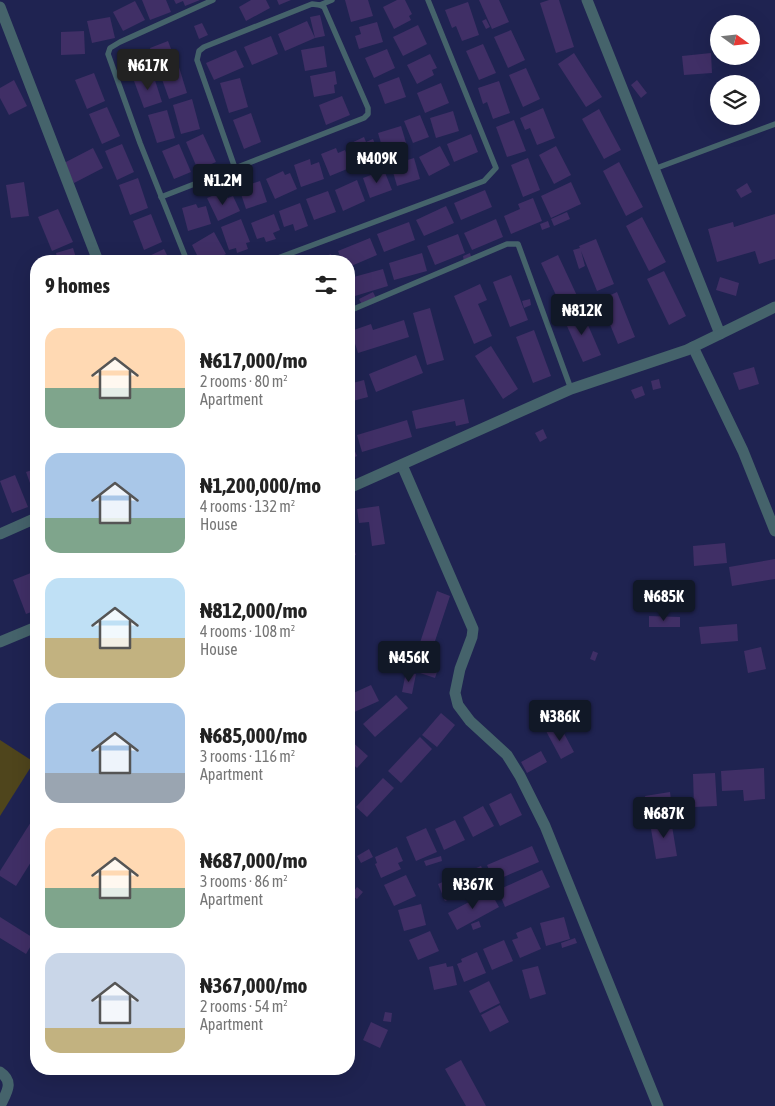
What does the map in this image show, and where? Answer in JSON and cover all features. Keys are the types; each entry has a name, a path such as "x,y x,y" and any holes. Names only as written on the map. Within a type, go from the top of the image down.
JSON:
{"street":[{"path":"587,0 720,334"},
{"path":"0,8 5,33 96,255"},
{"path":"355,485 571,389 692,347 775,308"},
{"path":"692,347 744,451 775,531"},
{"path":"402,465 473,629 472,637 460,669 456,693 458,705 470,721 507,755 520,776 545,826 658,1106"},
{"path":"0,534 30,521"},
{"path":"0,642 30,630"},
{"path":"0,1072 6,1076 9,1083 8,1090 0,1106"}],"lane":[{"path":"185,255 140,143 108,54 110,48 120,42 213,0"},
{"path":"235,168 197,60 199,51 204,47 312,4 320,4 332,0"},
{"path":"286,255 484,181 496,168 428,0"},
{"path":"162,197 364,118 368,114 364,98 324,8 320,4"},
{"path":"654,169 775,124"},
{"path":"355,308 507,244 518,244 571,389"}],"shaded area":[{"path":"0,740 30,759 30,768 0,816"}],"building":[{"path":"142,0 166,0 171,12 150,20"},
{"path":"174,0 200,0 185,6 183,1 176,4"},
{"path":"251,0 266,0 270,8 246,21 239,7"},
{"path":"277,0 291,0 279,5"},
{"path":"345,0 368,0 373,16 351,22"},
{"path":"397,0 405,0 412,14 409,16 411,20 394,29 383,7"},
{"path":"479,0 499,0 509,22 492,29"},
{"path":"549,0 559,0 574,47 556,53 540,3"},
{"path":"135,1 145,20 123,31 113,12"},
{"path":"468,2 479,35 462,41 456,26 452,28 445,10"},
{"path":"320,15 325,36 315,38 310,17"},
{"path":"110,17 115,38 92,43 87,21"},
{"path":"486,19 490,27 486,29 482,21"},
{"path":"307,21 315,38 285,51 278,34"},
{"path":"377,22 383,42 359,49 355,36 361,34 359,27"},
{"path":"202,23 208,35 199,39 194,26"},
{"path":"418,25 427,44 403,56 393,37"},
{"path":"511,30 525,60 508,68 494,37"},
{"path":"84,31 85,54 61,55 61,32"},
{"path":"271,36 278,54 252,65 244,47"},
{"path":"168,41 174,57 155,64 150,48"},
{"path":"483,44 496,73 479,80 466,51"},
{"path":"324,46 327,67 305,71 301,50"},
{"path":"387,49 395,68 374,78 365,58"},
{"path":"236,50 244,67 214,80 206,63"},
{"path":"140,51 149,66 133,75 125,59"},
{"path":"574,53 602,97 586,107 558,64"},
{"path":"710,53 712,73 684,75 682,56"},
{"path":"430,54 437,68 432,70 434,75 417,84 407,65"},
{"path":"178,64 187,93 169,99 159,71"},
{"path":"526,68 540,99 523,107 509,75"},
{"path":"335,71 337,84 334,85 335,93 314,97 310,76"},
{"path":"94,73 105,101 87,109 75,80"},
{"path":"153,74 162,102 144,108 134,81"},
{"path":"399,77 406,97 385,104 378,85"},
{"path":"240,78 248,107 229,113 220,83"},
{"path":"14,80 27,106 9,115 0,98 0,88"},
{"path":"637,80 647,93 641,98 631,85"},
{"path":"499,81 510,113 493,119 487,102 483,104 478,88"},
{"path":"441,83 449,103 425,113 417,93"},
{"path":"342,96 350,115 326,125 319,105"},
{"path":"192,99 200,129 181,134 173,105"},
{"path":"107,107 120,136 102,144 89,114"},
{"path":"543,108 555,138 537,145 530,128 525,130 520,118"},
{"path":"599,109 621,150 604,159 582,119"},
{"path":"167,110 175,138 157,143 148,115"},
{"path":"453,111 459,131 436,138 430,118"},
{"path":"251,113 261,142 244,149 233,120"},
{"path":"420,115 429,137 413,143 404,121"},
{"path":"514,120 526,151 507,157 496,127"},
{"path":"401,126 407,146 384,153 378,133"},
{"path":"203,134 216,162 198,170 186,142"},
{"path":"471,134 478,152 454,162 447,144"},
{"path":"364,137 366,142 373,139 380,156 359,166 349,144"},
{"path":"122,144 134,172 117,180 105,151"},
{"path":"179,144 191,172 174,179 162,151"},
{"path":"440,146 450,165 429,176 419,157"},
{"path":"556,146 571,175 554,184 539,155"},
{"path":"93,148 103,168 74,183 64,163"},
{"path":"336,148 338,153 345,150 352,167 330,176 321,154"},
{"path":"414,158 420,179 397,186 391,165"},
{"path":"528,158 540,190 523,197 511,165"},
{"path":"310,159 311,165 319,162 324,179 301,187 294,165"},
{"path":"619,162 643,207 626,216 603,171"},
{"path":"384,170 392,190 370,198 363,178"},
{"path":"283,171 285,175 290,173 297,189 275,199 266,179"},
{"path":"138,178 148,208 130,215 119,185"},
{"path":"357,180 365,201 343,211 335,190"},
{"path":"260,181 267,202 246,209 239,188"},
{"path":"24,182 29,216 11,218 6,185"},
{"path":"571,182 581,204 551,218 541,196"},
{"path":"747,183 752,192 741,198 736,190"},
{"path":"485,190 492,207 461,220 454,203"},
{"path":"224,191 228,198 233,196 240,211 218,221 207,198"},
{"path":"328,191 336,212 314,220 306,199"},
{"path":"533,198 542,221 511,234 504,216 520,209 518,204"},
{"path":"300,203 308,226 295,231 293,224 284,227 279,211"},
{"path":"196,204 198,208 206,206 211,224 188,231 182,208"},
{"path":"446,206 454,223 424,236 416,220"},
{"path":"58,209 73,242 52,251 38,217"},
{"path":"567,212 570,219 554,226 551,219"},
{"path":"151,214 162,242 144,250 133,221"},
{"path":"274,214 280,230 273,233 276,239 266,242 264,237 257,239 251,223"},
{"path":"775,214 775,259 759,264 755,251 717,262 708,229 733,222 734,227"},
{"path":"642,217 666,262 649,271 626,226"},
{"path":"241,219 250,242 246,243 248,249 237,253 236,248 229,250 221,227"},
{"path":"496,219 503,237 472,250 464,233"},
{"path":"548,221 550,227 542,230 540,224"},
{"path":"409,222 415,240 384,252 377,234"},
{"path":"214,232 226,254 197,255 192,245"},
{"path":"458,234 465,253 435,265 427,246"},
{"path":"370,238 377,255 355,264 355,255 340,255 338,251"},
{"path":"596,239 614,284 597,291 581,251 585,266 579,269 573,250"},
{"path":"73,248 75,255 56,255 56,253"},
{"path":"164,249 167,255 151,255"},
{"path":"422,253 427,271 394,280 389,263"},
{"path":"470,253 472,260 464,262 463,256"},
{"path":"558,255 579,300 562,308 541,263"},
{"path":"383,269 388,286 355,296 355,277"},
{"path":"664,271 686,316 669,325 647,279"},
{"path":"511,275 528,320 510,327 493,282"},
{"path":"720,277 739,283 736,296 716,290"},
{"path":"480,284 487,300 478,304 492,336 474,344 454,296"},
{"path":"373,292 376,298 362,305 359,299"},
{"path":"617,292 635,337 618,344 600,300"},
{"path":"530,299 531,305 524,308 522,301"},
{"path":"430,308 444,360 427,365 413,313"},
{"path":"581,309 601,355 583,362 563,317"},
{"path":"404,320 409,337 358,353 355,344 355,330 371,324 373,330"},
{"path":"534,330 551,376 533,383 516,337"},
{"path":"491,346 518,389 503,399 475,356"},
{"path":"416,355 423,373 376,392 369,374"},
{"path":"754,367 759,384 739,390 733,373"},
{"path":"659,379 661,388 653,390 651,381"},
{"path":"364,380 368,397 355,400 355,382"},
{"path":"642,386 645,395 635,399 631,390"},
{"path":"464,399 469,423 456,426 455,421 416,429 412,411"},
{"path":"407,420 412,437 362,452 357,435"},
{"path":"543,429 547,438 540,442 535,433"},
{"path":"30,471 30,483 26,472"},
{"path":"15,475 28,507 12,513 0,481"},
{"path":"379,506 385,544 372,546 369,522 359,523 357,509"},
{"path":"725,543 727,563 694,566 693,546"},
{"path":"775,559 775,579 732,586 729,567"},
{"path":"30,573 30,612 26,614 13,580"},
{"path":"437,591 450,596 427,665 438,669 435,678 411,670"},
{"path":"649,616 680,617 680,627 649,627"},
{"path":"737,624 738,641 701,644 699,627"},
{"path":"761,647 766,669 748,673 744,651"},
{"path":"593,651 598,653 595,661 590,659"},
{"path":"406,672 416,674 412,694 402,692"},
{"path":"371,685 379,701 355,712 355,692"},
{"path":"396,695 408,708 375,737 363,724"},
{"path":"441,713 455,725 437,747 422,735"},
{"path":"559,724 574,752 561,759 546,731"},
{"path":"420,737 432,749 401,783 388,771"},
{"path":"355,744 368,756 357,768 355,766"},
{"path":"541,751 547,762 527,773 521,762"},
{"path":"764,768 765,799 744,801 743,790 722,791 721,771"},
{"path":"715,773 717,806 694,807 693,774"},
{"path":"383,778 394,788 367,817 356,807"},
{"path":"670,792 673,815 649,819 645,796"},
{"path":"511,793 522,815 500,826 489,804"},
{"path":"483,806 494,826 473,837 463,817"},
{"path":"455,820 465,840 444,850 435,829"},
{"path":"671,820 677,856 656,859 650,823"},
{"path":"30,824 30,864 16,886 0,876 0,871"},
{"path":"426,828 437,852 416,861 406,837"},
{"path":"532,846 539,862 494,881 487,865"},
{"path":"397,847 403,861 398,863 401,869 381,878 375,864 377,863 375,857"},
{"path":"369,849 373,857 361,863 357,856"},
{"path":"441,856 442,861 426,866 424,861"},
{"path":"481,866 488,883 445,901 438,884"},
{"path":"542,870 550,887 505,907 498,890"},
{"path":"406,875 416,896 394,906 384,885"},
{"path":"357,887 363,892 357,899 355,898"},
{"path":"490,891 499,907 457,930 448,913"},
{"path":"421,904 426,925 404,931 398,910"},
{"path":"0,917 30,936 30,947 26,954 0,938"},
{"path":"564,917 570,939 546,946 540,923"},
{"path":"479,921 481,927 473,930 471,924"},
{"path":"531,927 541,949 520,958 512,940 518,938 516,933"},
{"path":"430,931 439,951 418,960 409,940"},
{"path":"575,938 577,943 562,948 561,943"},
{"path":"504,940 513,961 492,970 483,949"},
{"path":"477,952 486,973 464,982 457,964 462,962 461,959"},
{"path":"446,963 447,967 453,966 457,985 434,990 429,967"},
{"path":"538,966 546,994 530,999 522,970"},
{"path":"489,981 500,1003 480,1013 469,991"},
{"path":"500,1005 509,1022 490,1032 481,1015"},
{"path":"385,1012 392,1013 391,1022 383,1021"},
{"path":"371,1022 388,1030 380,1048 363,1040"},
{"path":"461,1060 486,1106 466,1106 445,1069"}]}
